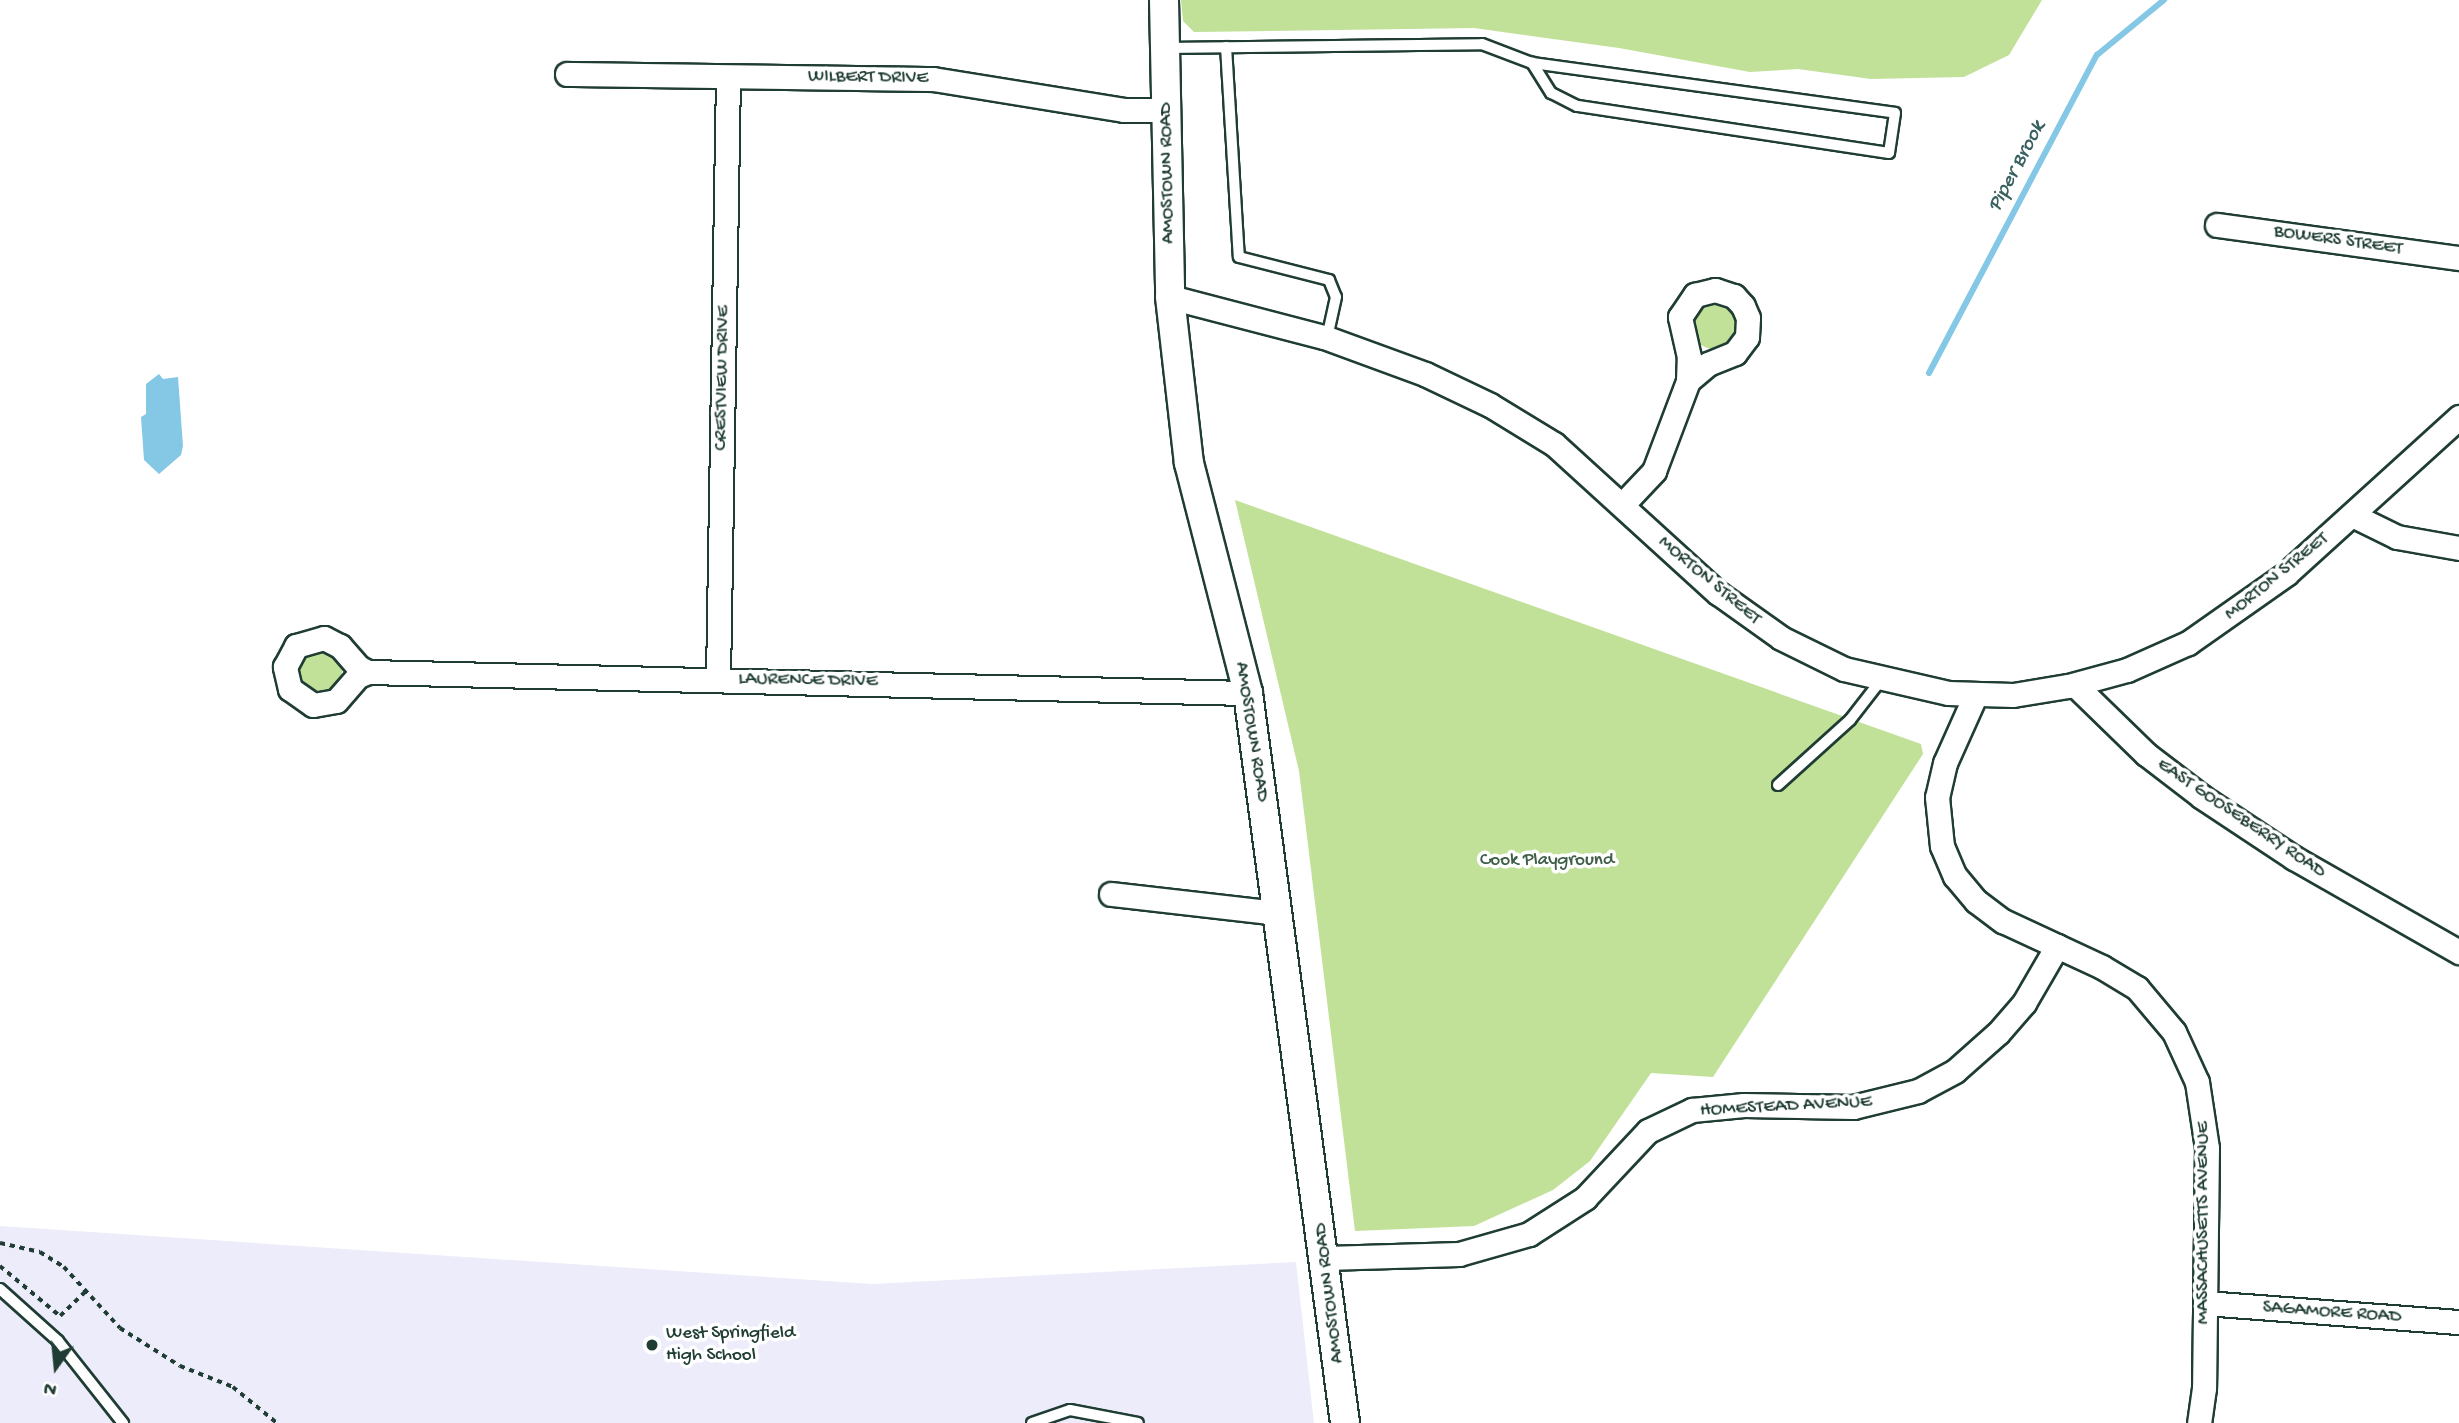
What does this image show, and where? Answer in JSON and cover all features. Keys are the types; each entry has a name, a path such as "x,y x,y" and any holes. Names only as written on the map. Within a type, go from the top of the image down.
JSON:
{"street":[{"name":"AMOSTOWN ROAD","path":"1164,0 1170,297 1189,463 1248,693 1326,1258 1345,1423"},
{"name":"WILBERT DRIVE","path":"567,74 933,79 1124,110 1167,110"},
{"name":"CRESTVIEW DRIVE","path":"718,679 728,77"},
{"name":"BOWERS STREET","path":"2217,225 2459,258"},
{"name":"MORTON STREET","path":"1170,297 1327,338 1425,374 1501,411 1554,444 1759,624 1826,663 1881,680 1975,695 2075,685 2158,657 2214,628 2263,593 2459,417"},
{"path":"1622,505 1654,471 1688,381"},
{"path":"2352,514 2397,537 2459,548"},
{"name":"LAURENCE DRIVE","path":"368,672 1248,693"},
{"name":"EAST GOOSEBERRY ROAD","path":"2075,685 2146,754 2212,803 2294,858 2459,952"},
{"name":"MASSACHUSETTS AVENUE","path":"1975,695 1940,779 1937,815 1947,861 1964,889 1989,912 2137,988 2174,1031 2190,1065 2202,1103 2207,1147 2205,1303 2199,1423"},
{"path":"1111,894 1278,913"},
{"name":"HOMESTEAD AVENUE","path":"1326,1258 1459,1254 1529,1234 1585,1198 1648,1131 1692,1111 1744,1105 1853,1107 1918,1091 1955,1071 1998,1033 2024,1003 2057,946"},
{"name":"SAGAMORE ROAD","path":"2205,1303 2459,1322"}],"lane":[{"path":"1165,48 1482,44 1532,63 1895,113 1889,153 1577,106 1551,93 1532,63"},
{"path":"1226,47 1238,257 1329,280 1336,297 1327,338"},
{"path":"1778,785 1850,720 1881,680"},
{"path":"0,1289 58,1340 123,1423"},
{"path":"1032,1423 1070,1410 1138,1423"}],"path":[{"path":"0,1243 40,1252 87,1290 120,1328 180,1366 233,1387 277,1423"},
{"path":"0,1266 60,1316 87,1290"}],"shaded area":[{"name":"West Springfield High School","path":"0,1226 872,1284 1296,1262 1314,1423 0,1423"}],"green space":[{"path":"1181,0 2042,0 2009,55 1964,77 1871,79 1798,69 1750,72 1619,48 1474,28 1194,32 1183,21"},
{"path":"1714,303 1730,310 1737,326 1730,342 1714,349 1698,342 1691,326 1698,310"},
{"name":"Cook Playground","path":"1235,500 1921,744 1923,754 1713,1077 1651,1073 1590,1161 1553,1190 1474,1226 1355,1231 1299,771"},
{"path":"319,648 335,655 342,671 335,687 319,694 303,687 296,671 303,655"}],"water":[{"path":"159,374 163,379 178,377 183,446 181,455 159,474 144,460 141,417 146,414 146,384"}],"waterway":[{"name":"Piper Brook","path":"1929,373 2097,55 2164,0"}],"place":[{"name":"West Springfield High School","path":"652,1345"}]}
